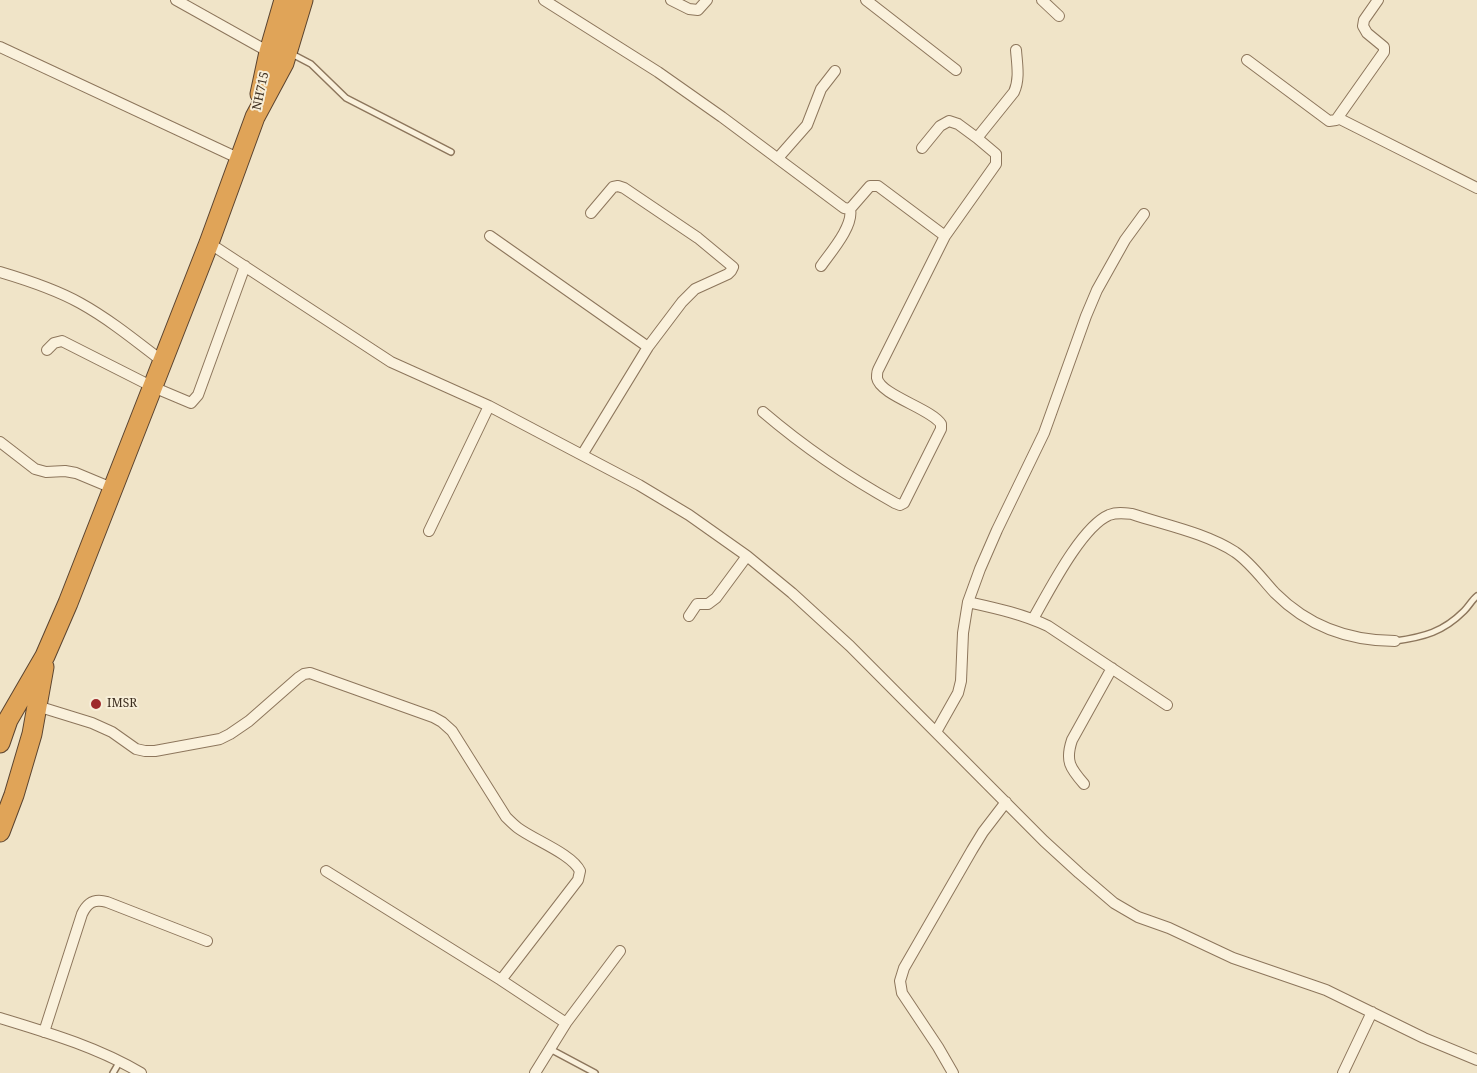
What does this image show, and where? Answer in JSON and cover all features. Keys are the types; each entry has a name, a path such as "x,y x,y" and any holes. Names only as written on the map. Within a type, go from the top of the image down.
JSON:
{"highway":[{"name":"NH715","path":"0,743 8,720 46,656 153,387 256,117 284,63 278,52 284,0"},
{"name":"NH715","path":"278,52 302,0"},
{"name":"NH715","path":"0,832 30,743 46,656"}],"street":[{"path":"176,0 278,52"},
{"path":"544,0 658,72 844,208 850,209"},
{"path":"671,0 694,11 698,10 708,0"},
{"path":"866,0 956,70"},
{"path":"1042,0 1059,16"},
{"path":"1247,60 1329,121 1336,120 1384,52 1384,47 1367,33 1363,26 1364,20 1378,0"},
{"path":"0,46 240,159"},
{"path":"978,138 1017,86 1016,50"},
{"path":"778,158 807,125 817,98 834,71"},
{"path":"1338,118 1477,188"},
{"path":"763,412 814,453 849,476 895,503 904,503 941,429 941,424 935,418 883,387 877,378 878,370 945,236 996,164 996,154 978,138 958,124 949,121 940,126 922,148"},
{"path":"821,266 851,220 850,209 870,186 878,186 945,236"},
{"path":"582,455 648,348 688,294 728,274 733,267 698,238 624,188 613,187 592,212"},
{"path":"936,732 958,694 961,681 963,633 968,602 997,530 1044,433 1090,307 1125,240 1144,214"},
{"path":"490,236 648,348"},
{"path":"209,243 391,362 489,406 639,484 689,515 747,556 792,593 850,646 1044,841 1114,903 1138,917 1169,928 1233,958 1326,990 1424,1038 1477,1060"},
{"path":"47,350 54,342 62,341 153,387 191,402 195,400 245,266"},
{"path":"0,272 51,290 79,303 114,325 162,361"},
{"path":"429,531 489,406"},
{"path":"0,442 34,469 46,472 65,471 76,473 112,488"},
{"path":"1033,619 1069,558 1086,535 1101,520 1110,515 1120,513 1132,514 1224,545 1238,554 1276,594 1292,607 1327,628 1352,637 1373,641 1395,641"},
{"path":"689,616 697,604 708,604 716,598 747,556"},
{"path":"968,602 1033,619 1048,626 1167,705"},
{"path":"1084,784 1073,771 1069,761 1069,750 1072,740 1112,668"},
{"path":"37,706 92,723 112,732 136,749 155,751 220,739 230,734 298,678 310,673 438,719 452,731 506,817 517,828 547,844 574,864 580,872 578,880 501,980"},
{"path":"953,1073 938,1047 909,1007 902,994 900,981 904,968 972,850 1006,802"},
{"path":"326,871 501,980 566,1023"},
{"path":"44,1032 82,914 86,906 92,901 100,900 107,902 207,941"},
{"path":"535,1073 566,1023 620,951"},
{"path":"1343,1073 1372,1012"},
{"path":"0,1018 80,1043 120,1061 141,1073"}],"lane":[{"path":"278,52 311,64 346,98 451,152"},
{"path":"1395,641 1419,638 1434,633 1449,624 1477,596"},
{"path":"550,1049 595,1073"},
{"path":"113,1073 120,1061"}],"place":[{"name":"IMSR","path":"96,704"}]}
